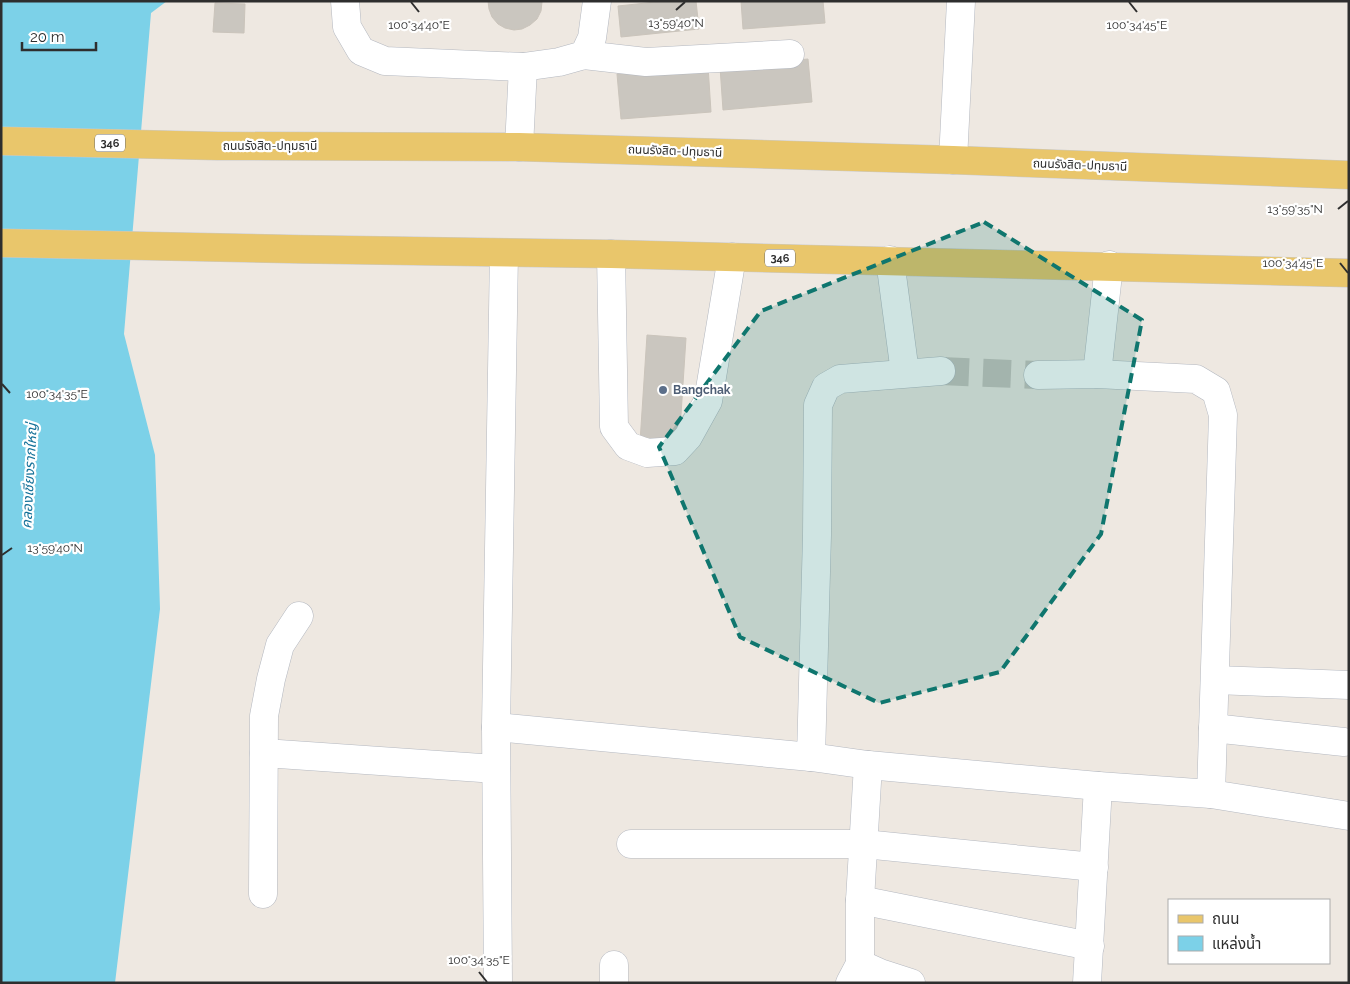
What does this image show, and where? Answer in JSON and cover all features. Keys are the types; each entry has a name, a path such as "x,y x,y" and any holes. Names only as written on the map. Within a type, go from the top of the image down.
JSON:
{"main road":[{"name":"ถนนรังสิต-ปทุมธานี","path":"1,141 218,146 518,147 953,160 1349,175"},
{"name":"346","path":"1,243 890,260 1349,273"}],"street":[{"path":"345,1 347,27 361,52 385,61 522,67 559,62 584,55 646,62 790,54"},
{"path":"584,55 592,38 597,1"},
{"path":"953,160 961,1"},
{"path":"518,147 522,67"},
{"path":"498,983 496,727 504,253"},
{"path":"611,254 614,427 628,446 647,453 675,451 688,437 708,401 732,257"},
{"path":"890,260 905,373"},
{"path":"1097,374 1109,265"},
{"path":"811,757 817,536 818,405 826,387 840,378 941,371"},
{"path":"1038,375 1097,374 1196,379 1216,391 1223,415 1211,794"},
{"path":"263,894 264,716 280,644 299,616"},
{"path":"1215,680 1349,685"},
{"path":"496,727 811,757 868,765 1098,786 1211,794 1349,816"},
{"path":"1213,728 1344,742"},
{"path":"264,753 496,769"},
{"path":"868,765 855,973 880,973 911,983"},
{"path":"1087,983 1098,786"},
{"path":"631,844 864,844 1094,868"},
{"path":"860,900 1090,946"}],"highlighted area":[{"path":"984,222 1142,320 1101,534 1000,672 879,703 740,637 659,447 761,311"}],"water":[{"name":"คลองเชียงรากใหญ่","path":"1,1 167,1 151,13 124,334 155,455 160,609 115,983 1,983"}],"building":[{"path":"488,1 542,2 541,11 537,19 522,29 514,30 498,24 492,17"},
{"path":"665,1 696,1 699,29 621,37 618,6"},
{"path":"741,1 823,1 825,23 743,29"},
{"path":"215,3 245,4 244,33 213,32"},
{"path":"808,59 812,102 723,110 720,67"},
{"path":"708,66 711,112 621,119 617,74"},
{"name":"Bangchak","path":"647,335 686,338 679,445 640,442"}],"tunnel":[{"path":"941,371 1038,375"}],"place":[{"name":"Bangchak","path":"663,390"}]}
